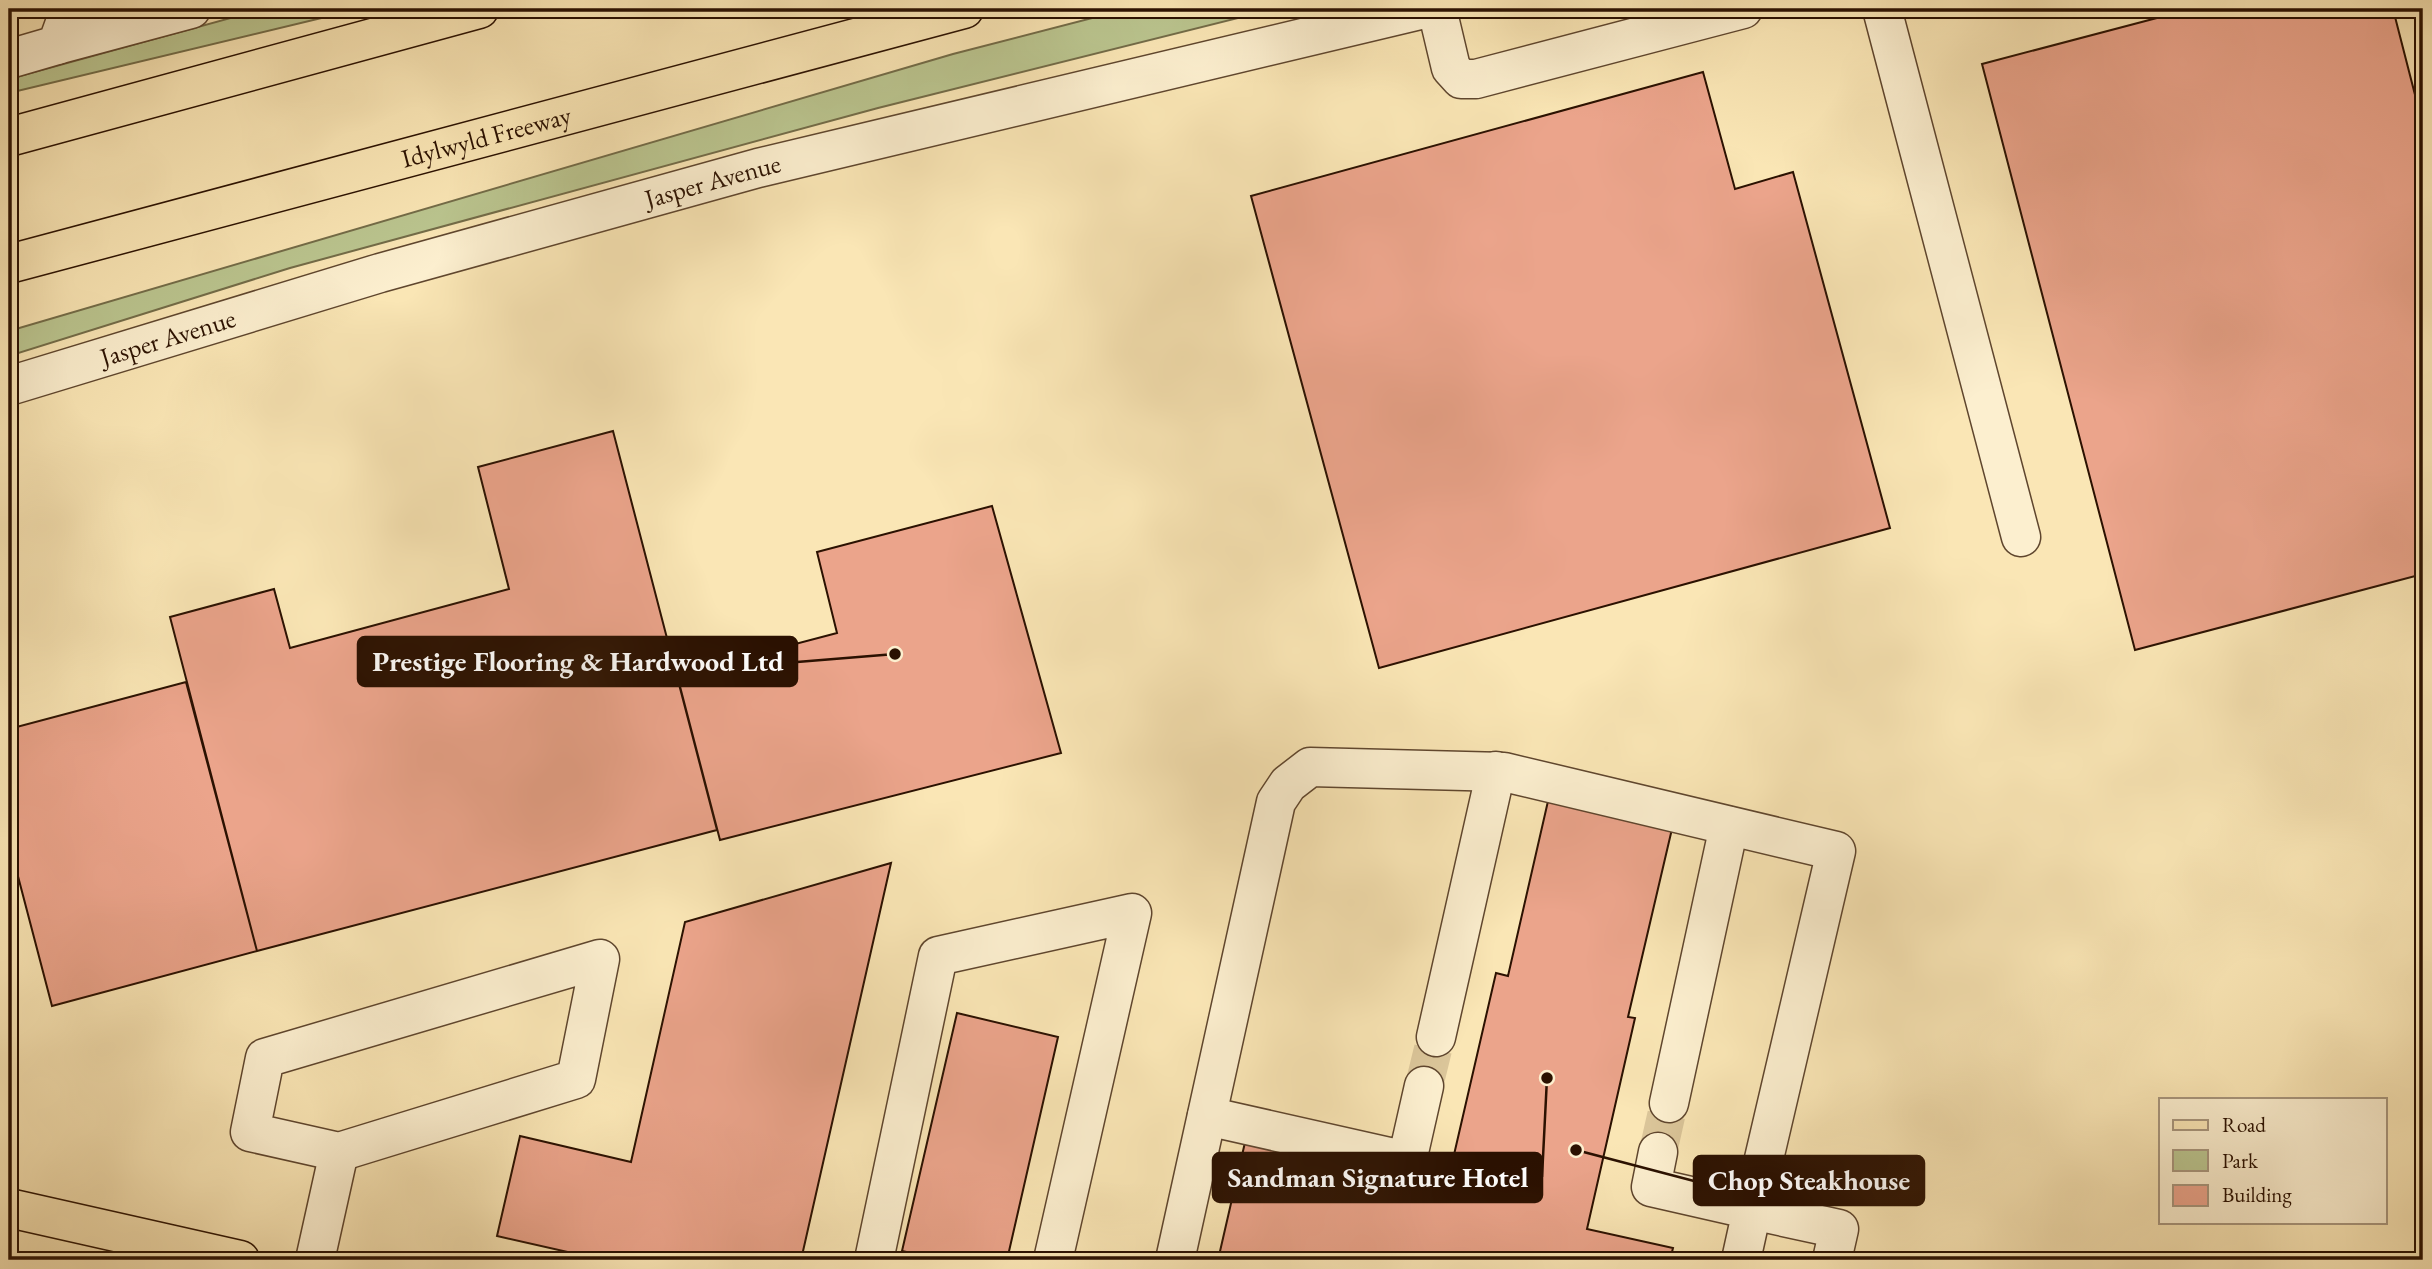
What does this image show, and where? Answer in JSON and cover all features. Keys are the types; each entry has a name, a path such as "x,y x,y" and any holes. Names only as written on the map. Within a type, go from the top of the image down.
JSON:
{"main road":[{"path":"12,136 480,9"},
{"name":"Idylwyld Freeway","path":"9,264 964,9"},
{"path":"9,273 63,249"},
{"path":"9,1208 240,1260"}],"street":[{"path":"57,45 70,9"},
{"path":"9,59 191,9"},
{"name":"Jasper Avenue","path":"9,386 380,273 758,168 1424,9"},
{"path":"1437,9 1451,68 1461,79 1476,79 1743,9"},
{"path":"1882,9 2021,537"},
{"path":"1175,1260 1276,802 1288,784 1310,767 1496,771 1836,851 1741,1260"},
{"path":"1436,1037 1496,771"},
{"path":"1669,1103 1729,825"},
{"path":"874,1260 939,956 1132,913 1053,1260"},
{"path":"600,959 576,1079 339,1152 250,1132 265,1058 600,959"},
{"path":"1207,1116 1407,1161 1424,1086"},
{"path":"315,1260 339,1152"},
{"path":"1658,1152 1651,1187 1839,1229 1832,1260"}],"green space":[{"path":"263,9 359,9 9,93 9,79"},
{"path":"1127,9 1274,9 878,108 290,268 9,356 9,331 953,54"}],"building":[{"path":"2191,9 2393,9 2423,126 2423,574 2135,650 1982,64"},
{"path":"1703,72 1735,189 1793,172 1890,528 1379,668 1251,196"},
{"path":"613,431 717,830 257,951 170,617 274,589 290,648 509,589 478,467"},
{"path":"992,506 1061,753 720,840 677,675 837,633 817,552"},
{"path":"186,682 257,951 52,1006 9,842 9,729"},
{"path":"1551,788 1675,816 1628,1017 1635,1018 1587,1229 1673,1248 1670,1260 1218,1260 1246,1138 1447,1185 1496,973 1508,976"},
{"path":"891,863 801,1260 603,1260 497,1236 520,1136 631,1162 685,922"},
{"path":"957,1013 1058,1037 1007,1260 943,1260 902,1251"}],"tunnel":[{"path":"1424,1086 1436,1037"},
{"path":"1658,1152 1669,1103"}],"place":[{"name":"Prestige Flooring & Hardwood Ltd","path":"895,654"},
{"name":"Sandman Signature Hotel","path":"1547,1078"},
{"name":"Chop Steakhouse","path":"1576,1150"}]}
